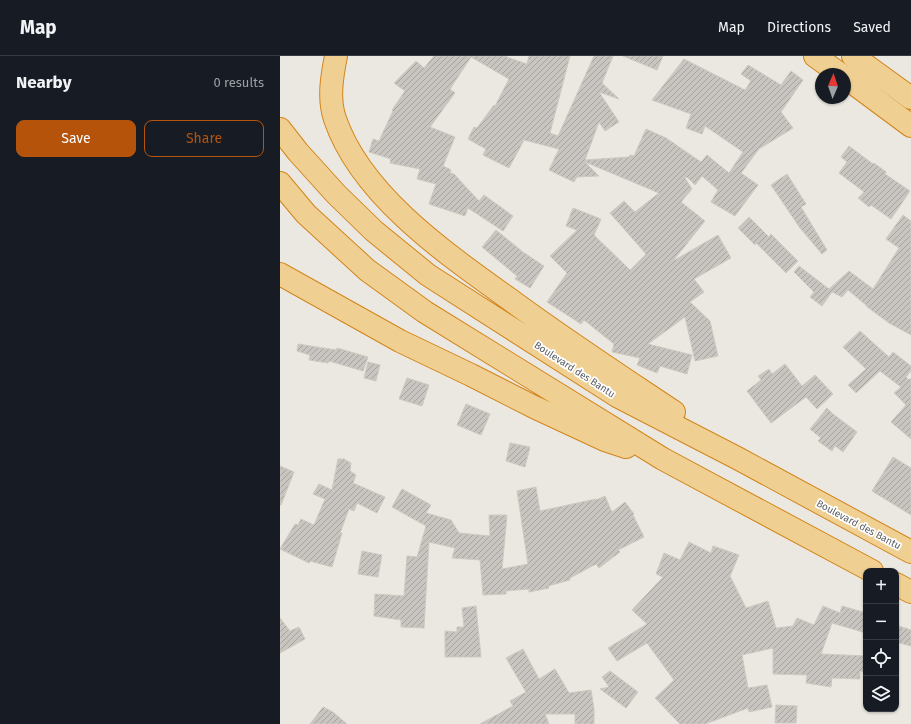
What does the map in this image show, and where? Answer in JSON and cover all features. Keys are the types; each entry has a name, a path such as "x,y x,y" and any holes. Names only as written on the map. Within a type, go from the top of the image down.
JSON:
{"highway":[{"path":"336,56 332,96 335,118 346,144 361,170 381,195 469,271 562,337 701,430 739,459"},
{"path":"800,56 826,64"},
{"path":"853,56 911,98"},
{"path":"851,82 911,126"},
{"name":"Boulevard des Bantu","path":"280,129 298,152 336,194 374,230 428,275 616,396 739,459 911,552"},
{"path":"280,182 306,214 367,270 424,312 664,459 866,568"},
{"path":"280,274 400,341 534,407 605,440 664,459"},
{"path":"899,586 911,592"}],"building":[{"path":"434,56 504,56 527,64 529,56 570,56 550,133 558,136 594,56 613,56 602,83 619,99 599,92 619,122 605,131 599,122 585,160 629,157 630,155 634,156 646,129 666,138 701,162 707,155 729,173 743,152 705,126 702,134 686,128 691,114 652,100 684,59 745,90 751,81 741,74 748,65 781,85 791,71 803,80 781,112 793,128 759,149 741,173 758,185 735,216 711,202 718,190 702,176 695,185 687,177 685,178 692,189 681,202 705,221 673,261 718,235 731,258 694,279 704,292 690,302 710,321 718,356 695,361 685,317 648,344 692,355 687,374 660,366 657,373 637,365 640,358 612,352 614,344 584,320 581,324 547,302 567,273 550,256 577,230 566,226 573,208 601,219 594,235 630,270 646,254 610,213 624,201 635,212 659,193 585,162 599,176 577,177 574,182 549,170 559,149 524,140 509,168 483,155 486,149 468,139 474,127 477,128 494,105 495,106 509,79 471,57 450,89 455,93 430,127 455,137 443,166 451,170 450,173 454,174 479,201 484,195 513,216 503,231 468,208 465,216 429,204 436,184 417,179 420,169 390,163 391,159 369,152 373,139 379,141 393,111 392,110 405,91 394,83 416,61 424,68"},
{"path":"623,56 663,56 657,70"},
{"path":"849,146 910,191 891,219 871,205 869,207 858,198 864,192 839,173 847,162 841,157"},
{"path":"787,174 806,204 801,207 827,250 822,254 800,228 771,185"},
{"path":"903,215 911,221 911,335 889,323 848,290 842,297 832,292 822,306 810,297 814,292 794,272 799,266 829,289 849,271 873,289 899,248 886,239"},
{"path":"749,217 769,237 771,234 798,261 786,273 756,243 755,245 738,228"},
{"path":"496,230 523,252 544,266 530,288 515,279 517,276 482,247"},
{"path":"860,331 889,357 893,352 911,366 911,371 906,377 909,380 911,378 911,439 891,422 906,405 894,393 901,387 880,371 856,393 848,385 866,369 843,347"},
{"path":"298,344 336,350 337,348 368,357 363,371 329,361 328,363 309,360 310,355 297,351"},
{"path":"368,362 380,365 376,381 364,378"},
{"path":"785,364 802,386 815,375 833,394 817,409 806,397 771,423 747,391 761,380 758,376 769,369 772,374"},
{"path":"407,378 429,385 422,406 399,399"},
{"path":"466,404 490,414 481,435 457,425"},
{"path":"827,408 857,432 843,452 835,446 832,451 818,441 821,438 810,429"},
{"path":"510,443 530,447 525,467 506,461"},
{"path":"893,457 911,468 911,515 872,491"},
{"path":"338,459 344,459 351,463 350,471 356,475 353,483 385,497 377,513 357,503 354,511 349,509 340,533 342,533 332,567 310,561 309,563 280,549 295,524 298,525 301,519 314,525 325,499 313,494 319,484 332,490"},
{"path":"280,466 294,472 281,505 280,505"},
{"path":"536,487 540,511 596,500 605,496 612,512 625,502 634,514 633,515 644,537 618,550 620,552 599,568 596,564 570,578 570,580 548,586 549,588 529,592 529,589 506,591 506,594 483,595 480,560 452,558 455,548 429,542 424,628 401,627 401,620 374,616 375,594 404,596 407,556 417,557 426,526 392,507 402,489 431,505 426,513 451,520 459,533 490,536 489,515 507,515 502,569 528,564 517,491"},
{"path":"689,542 711,553 713,546 739,555 730,576 746,608 768,601 776,628 793,626 797,618 814,625 823,606 840,613 842,606 863,612 863,632 832,623 821,654 863,656 863,672 860,671 860,679 832,678 831,687 806,683 807,675 773,674 773,648 742,655 748,688 767,685 772,707 749,712 748,708 705,724 680,724 655,698 674,680 647,643 617,661 608,648 647,624 632,610 663,577 656,574 664,553 680,560"},
{"path":"362,551 382,555 378,577 358,574"},
{"path":"476,606 481,657 445,657 445,631 457,632 457,627 464,627 462,608"},
{"path":"280,618 290,631 299,627 305,639 280,653"},
{"path":"899,626 911,630 911,646 899,643"},
{"path":"523,649 539,679 555,669 569,693 591,690 594,709 594,724 575,724 575,714 545,714 549,724 480,724 513,706 510,701 526,692 506,658"},
{"path":"610,671 638,692 626,708 600,689 609,687 602,677"},
{"path":"776,705 797,706 796,723 775,723"},
{"path":"323,707 333,712 347,724 310,724"}]}
